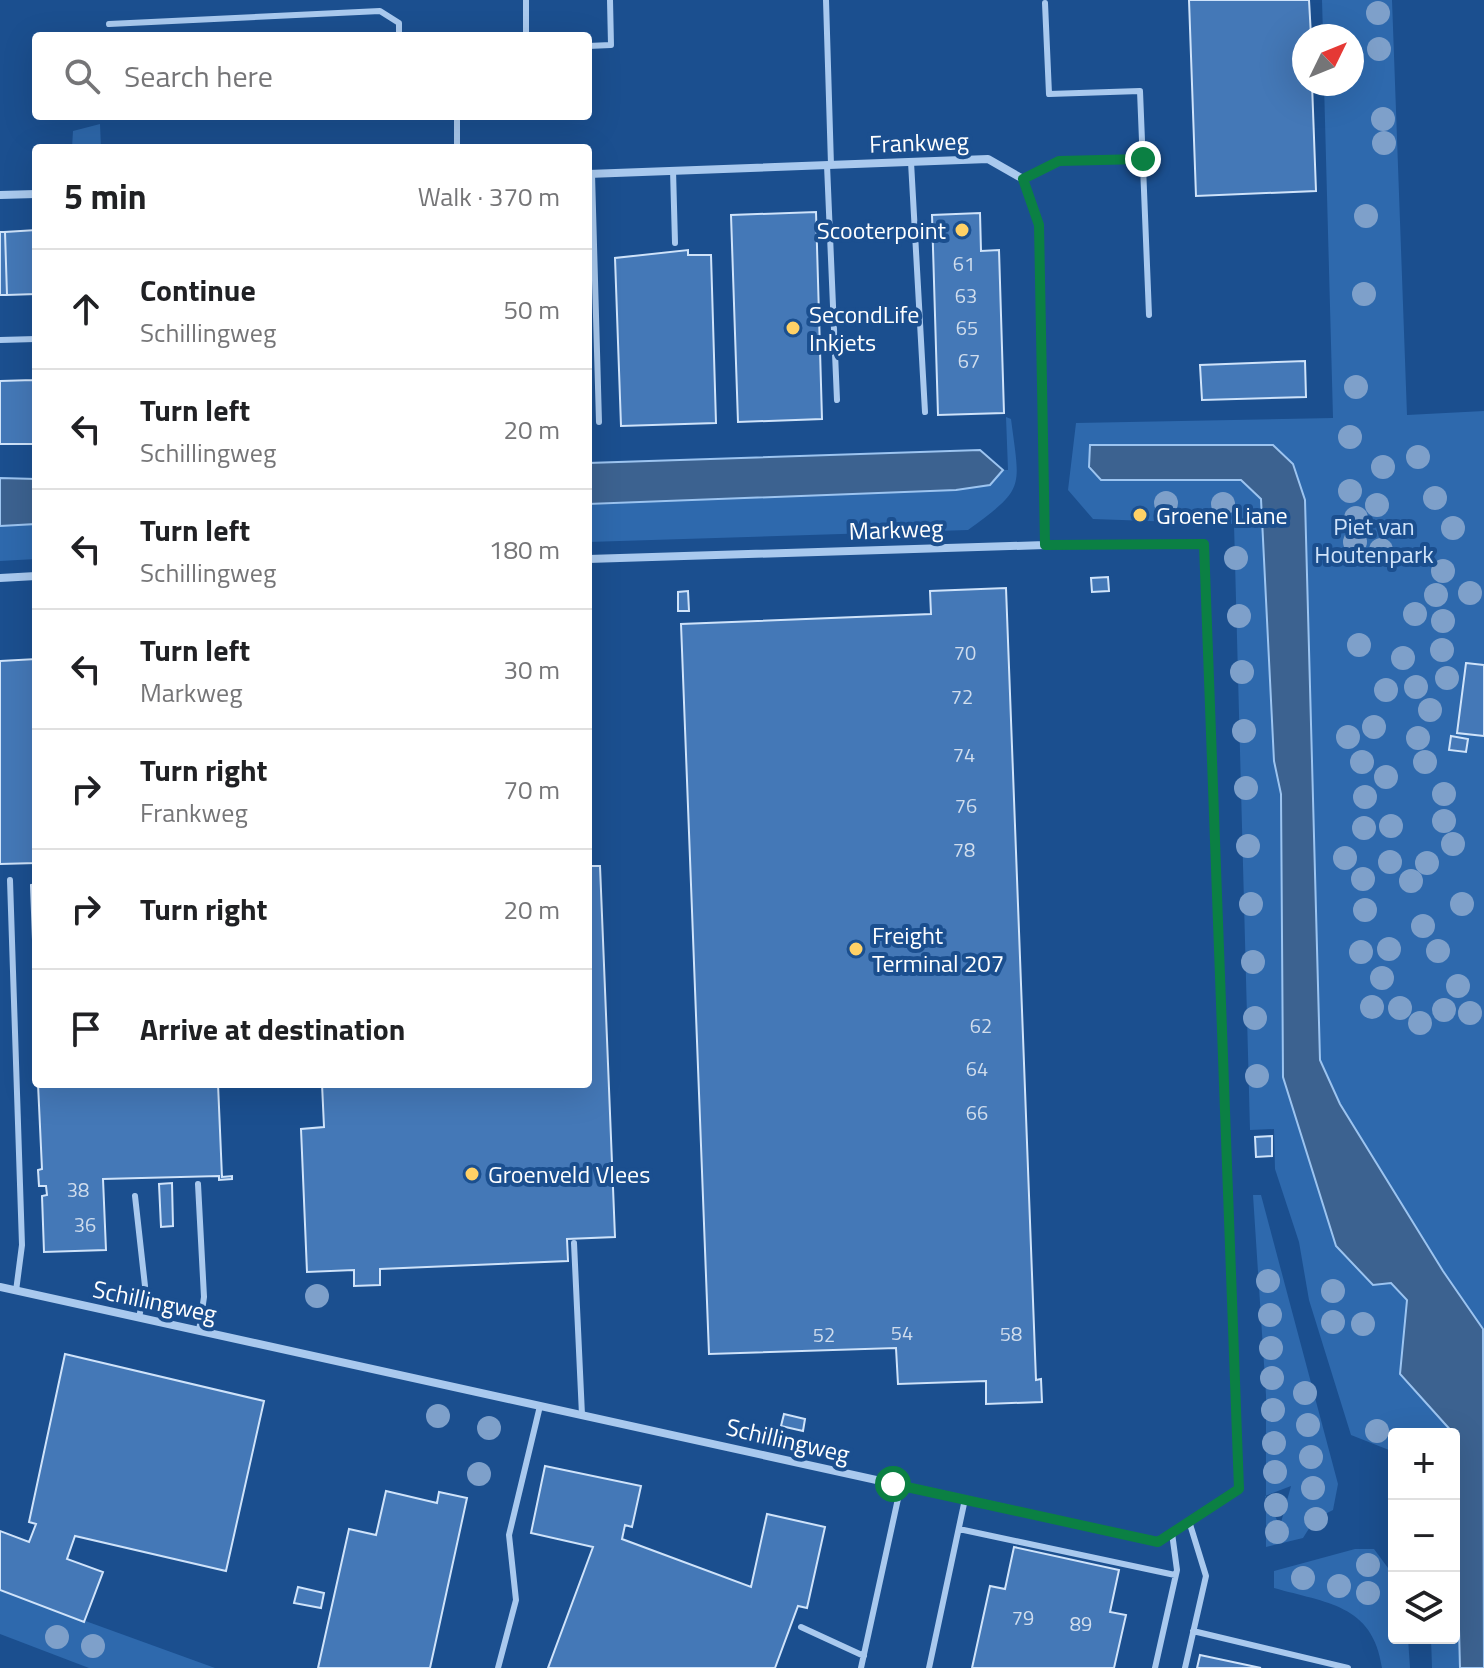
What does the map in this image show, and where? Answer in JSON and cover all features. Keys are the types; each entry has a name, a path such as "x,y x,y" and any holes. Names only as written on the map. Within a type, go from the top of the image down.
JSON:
{"street":[{"name":"Frankweg","path":"592,174 988,159 1023,179"},
{"path":"1023,179 1039,225 1045,545"},
{"path":"0,195 32,194"},
{"name":"Markweg","path":"592,559 1045,545 1204,544"},
{"name":"Schillingweg","path":"0,1287 1158,1542 1239,1489 1204,544"},
{"path":"0,578 32,576"}],"lane":[{"path":"526,0 526,32"},
{"path":"592,46 611,45 610,0"},
{"path":"826,0 837,400"},
{"path":"1045,3 1049,94 1140,91 1149,315"},
{"path":"109,24 380,11 399,23 399,32"},
{"path":"457,120 457,144"},
{"path":"1023,179 1059,161 1143,159"},
{"path":"911,162 925,412"},
{"path":"673,170 675,243"},
{"path":"592,229 599,422"},
{"path":"0,340 32,339"},
{"path":"10,880 22,1245 16,1291"},
{"path":"198,1184 204,1297 199,1331"},
{"path":"135,1196 145,1286 139,1318"},
{"path":"574,1243 582,1415"},
{"path":"498,1668 516,1600 509,1535 540,1406"},
{"path":"861,1668 901,1485"},
{"path":"929,1668 965,1499"},
{"path":"1185,1668 1206,1576 1189,1521"},
{"path":"959,1529 1175,1575"},
{"path":"1155,1668 1175,1575 1172,1533"},
{"path":"801,1627 864,1656"},
{"path":"1193,1631 1348,1668"}],"green space":[{"name":"Piet van Houtenpark","path":"1322,0 1392,0 1407,415 1484,411 1484,1668 1432,1668 1431,1644 1460,1644 1460,1428 1388,1428 1388,1450 1351,1435 1309,1300 1299,1242 1275,1169 1274,1129 1250,1130 1234,524 1093,519 1068,490 1076,423 1333,418 1324,96 1364,96 1364,24 1323,24"},
{"path":"100,124 101,144 72,144 73,131"},
{"path":"1006,417 1011,419 1017,474 1015,485 1000,505 968,530 592,542 592,504 956,490 990,485 1003,470 1008,470"},
{"path":"32,524 32,559 0,561 0,526"},
{"path":"1253,1195 1261,1195 1338,1484 1333,1510 1315,1519 1303,1538 1266,1547 1266,1498 1280,1526 1291,1486 1266,1496 1266,1395"},
{"path":"1355,1549 1374,1549 1388,1568 1388,1644 1408,1644 1410,1668 1382,1668 1377,1647 1358,1619 1329,1603 1274,1588 1274,1571"},
{"path":"0,1590 215,1668 89,1668 0,1634"}],"shaded area":[{"path":"1090,445 1273,445 1293,464 1305,500 1320,1060 1340,1104 1443,1271 1483,1329 1484,1668 1460,1668 1460,1428 1449,1428 1400,1374 1407,1300 1391,1283 1373,1285 1336,1246 1283,1077 1281,794 1274,761 1261,499 1241,480 1101,480 1089,467"},
{"path":"980,450 1003,470 990,485 956,490 592,504 592,463"},
{"path":"0,478 32,479 32,524 0,526"}],"building":[{"path":"1189,0 1309,0 1310,24 1292,24 1292,96 1312,96 1316,191 1196,196"},
{"path":"816,212 822,419 738,422 731,215"},
{"path":"980,213 981,251 999,250 1004,413 938,415 932,215"},
{"path":"32,230 32,294 7,295 5,232"},
{"path":"0,232 5,232 7,295 0,295"},
{"path":"688,250 688,255 711,255 716,423 621,426 615,258"},
{"path":"1305,361 1306,397 1202,400 1200,365"},
{"path":"32,380 32,444 0,444 0,381"},
{"path":"1108,577 1109,591 1092,592 1091,578"},
{"name":"Freight Terminal 207","path":"1006,588 1036,1380 1041,1379 1042,1402 986,1404 986,1381 898,1384 896,1348 709,1354 681,624 931,614 930,591"},
{"path":"688,591 689,611 678,611 678,592"},
{"path":"32,659 32,863 0,864 0,661"},
{"path":"1466,663 1484,665 1484,736 1457,733"},
{"path":"1451,736 1468,739 1466,752 1449,750"},
{"path":"592,866 600,866 615,1237 567,1239 568,1261 380,1269 380,1285 354,1286 354,1270 307,1272 301,1129 324,1127 322,1088 592,1088"},
{"path":"38,1088 218,1088 222,1177 232,1176 232,1179 219,1180 219,1176 103,1179 106,1250 44,1252 42,1196 47,1195 46,1186 39,1186 38,1170 42,1169"},
{"path":"1272,1136 1272,1156 1256,1157 1255,1137"},
{"path":"172,1183 173,1226 161,1227 159,1184"},
{"path":"65,1354 264,1401 226,1571 75,1536 67,1559 103,1572 84,1622 0,1590 0,1531 29,1542 36,1524 29,1522"},
{"path":"784,1414 805,1419 803,1431 781,1426"},
{"path":"545,1466 641,1486 632,1527 625,1525 622,1539 751,1587 767,1514 825,1527 807,1608 798,1606 775,1668 548,1668 593,1547 531,1533"},
{"path":"386,1491 437,1503 439,1492 467,1498 430,1668 318,1668 349,1529 376,1535"},
{"path":"1014,1547 1119,1570 1110,1612 1126,1615 1114,1668 972,1668 990,1586 1005,1589"},
{"path":"298,1587 324,1593 321,1608 294,1603"},
{"path":"1200,1655 1261,1668 1197,1668"}],"place":[{"name":"Scooterpoint","path":"962,230"},
{"name":"SecondLife Inkjets","path":"793,328"},
{"name":"Groene Liane","path":"1140,515"},
{"name":"Freight Terminal 207","path":"856,949"},
{"name":"Groenveld Vlees","path":"472,1174"}],"route":[{"path":"893,1484 1158,1542 1239,1489 1230,1167 1204,544 1045,545 1039,225 1023,179 1059,161 1143,159"}]}
